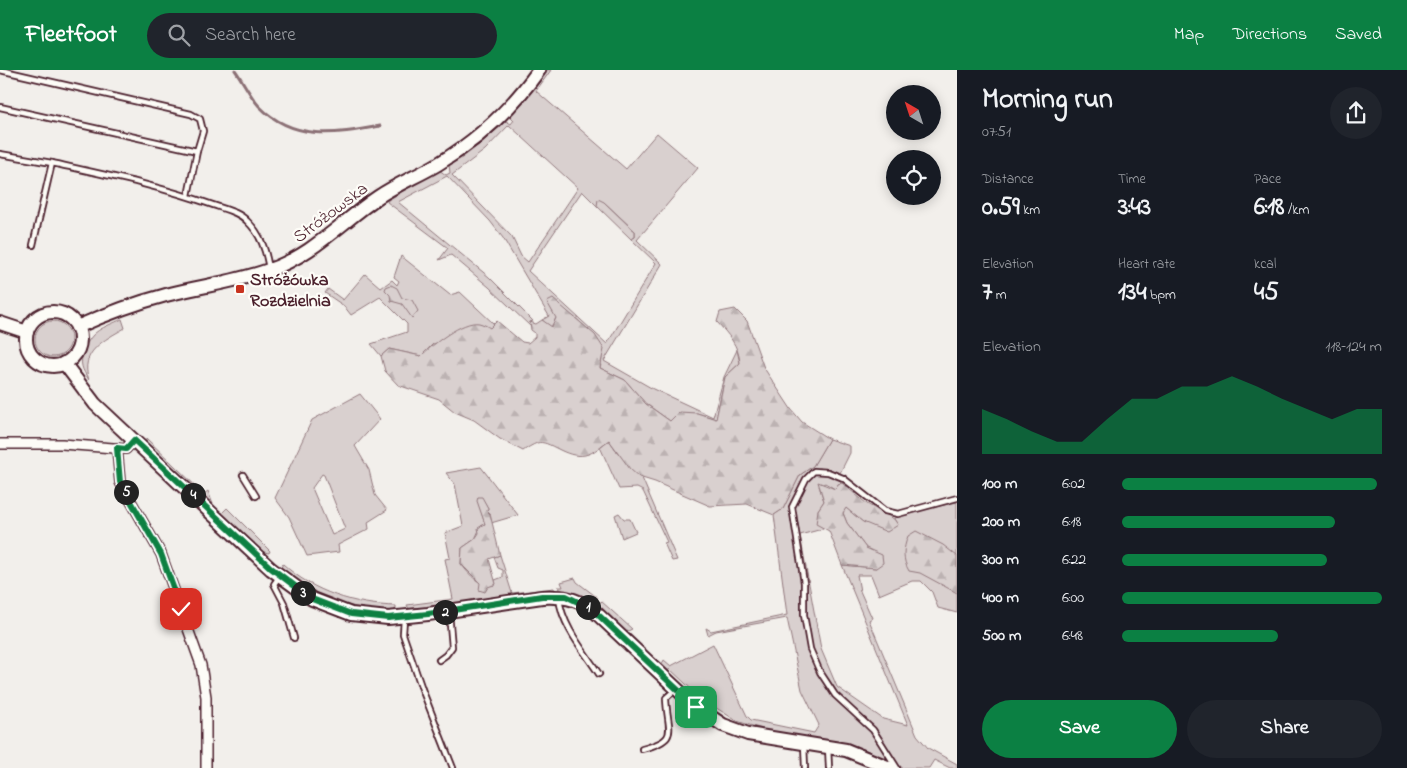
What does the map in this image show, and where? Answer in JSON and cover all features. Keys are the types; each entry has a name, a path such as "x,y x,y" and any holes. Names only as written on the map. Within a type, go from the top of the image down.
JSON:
{"main road":[{"name":"Stróżowska","path":"78,327 167,295 270,270 311,250 378,197 424,172 467,145 503,113 539,70"},
{"path":"50,312 66,316 78,327 80,337 78,348 73,357 64,363 45,364 36,359 30,352 27,332 32,322 40,315 50,312"},
{"path":"0,323 27,332"},
{"path":"64,363 95,404 280,576 312,599 335,609 368,617 404,618 559,596 573,598 592,609 696,707 723,725 748,734 846,750 890,768"}],"street":[{"path":"0,444 62,444 126,449 134,440"},
{"path":"117,448 120,482 161,554 201,665 206,697 206,768"}],"lane":[{"path":"0,70 197,116 203,126 188,196"},
{"path":"0,107 197,151"},
{"path":"0,154 52,163 188,196 230,211 246,220 257,233 265,248 270,270"},
{"path":"33,245 52,163"},
{"path":"897,768 873,730 835,695 820,672 810,649 804,615 804,583 792,507 806,479 814,471 828,472 843,478 885,511 898,514 957,498"},
{"path":"243,475 256,496"},
{"path":"280,576 274,584 284,603 294,638"},
{"path":"559,596 562,613 599,674"},
{"path":"439,660 452,647 448,611"},
{"path":"404,618 403,634 453,768"},
{"path":"642,749 661,744 668,739 670,729 666,698 676,689"},
{"path":"804,742 805,768"},
{"path":"828,746 829,768"}],"green space":[{"path":"546,70 551,70 536,91 626,169 657,133 698,168 637,240 662,264 604,361 653,389 713,417 724,377 737,350 740,363 725,377 716,419 697,413 670,421 645,403 625,380 600,368 601,352 596,339 573,316 556,318 551,327 542,320 549,316 503,238 490,221 447,176 398,202 489,277 533,321 530,322 531,327 489,287 451,255 439,260 448,248 387,202 439,170 446,175 450,173 449,165 480,144 506,121 511,124 514,120 510,116","holes":["509,125 578,188 528,262 521,256 512,237 452,175 485,150","582,191 597,206 604,202 635,231 635,237 631,239 656,263 607,344 528,271"]},
{"path":"598,199 604,202 635,231 635,237 631,239 597,206"},
{"path":"401,256 450,295 460,292 494,324 491,328 433,344 421,356 389,349 381,356 371,344 407,332 407,324 380,297 351,315 344,306 325,293 328,289 343,300 365,274 381,288 392,280 397,285 399,281 394,277"},
{"path":"391,285 397,288 402,298 412,300 418,311 412,318 402,304 391,301 390,295 385,290 386,287"},
{"path":"553,299 595,335 604,349 600,368 625,380 646,404 670,421 679,412 697,413 716,419 725,377 740,363 738,351 729,336 717,322 720,312 735,309 747,321 764,368 791,409 802,422 829,439 813,466 800,475 783,509 774,515 747,504 710,506 639,477 630,469 609,440 595,451 585,455 571,454 542,443 537,443 523,451 500,439 474,420 455,412 439,399 398,385 385,371 381,356 389,349 421,356 448,334 472,323 479,323 490,328 497,321 522,342 528,343 535,337 535,333 531,330 530,322 536,324 542,320 552,327 556,318 547,302"},
{"path":"122,319 125,328 102,342 90,354 87,362 89,380 83,369 82,356 90,338 98,330"},
{"path":"53,321 60,322 66,326 70,332 70,346 66,352 60,356 53,357 46,356 40,352 36,346 35,339 36,332 40,326 46,322"},
{"path":"360,394 380,419 355,446 369,470 375,495 387,510 368,522 369,529 338,545 339,552 307,556 289,517 275,498 312,420","holes":["322,474 345,529 332,535 312,488"]},
{"path":"146,438 204,494 208,491 214,507 146,443"},
{"path":"829,439 850,446 850,453 838,477 842,483 838,484 835,489 825,483 819,486 824,501 818,510 826,528 800,535 821,649 837,687 883,719 908,725 842,565 876,568 866,548 847,523 843,513 845,507 863,522 898,525 894,519 896,516 957,502 957,613 938,608 932,592 921,581 912,581 879,595 871,575 857,575 860,591 872,618 869,620 917,735 928,748 957,764 957,768 950,768 934,760 929,768 903,768 866,750 845,743 765,730 737,721 702,699 670,669 666,672 661,666 664,660 671,666 713,644 747,716 751,720 814,733 819,725 802,690 787,618 716,631 708,635 706,628 711,631 787,615 774,515 783,509 800,475 813,466"},
{"path":"609,440 618,453 642,478 677,560 672,561 664,543 667,542 643,491 637,488 619,489 600,447"},
{"path":"481,467 518,515 491,523 490,514 487,511 488,508 483,500 478,502 485,524 481,526 475,539 462,548 461,564 480,583 490,586 495,585 495,580 503,577 503,570 498,568 494,557 500,555 512,593 554,588 555,591 410,611 407,605 453,599 445,559 450,558 445,533 463,526 455,484 446,473"},
{"path":"818,482 835,489 838,484 842,483 867,504 894,519 898,525 887,532 863,522 846,508 843,513 847,523 866,548 882,555 883,563 876,568 842,565 829,531 816,524 818,510 824,501"},
{"path":"478,497 482,497 488,508 487,511 490,514 500,555 489,559 496,584 488,587 485,592 479,590 480,583 461,564 462,548 475,539 479,533 478,528 485,524 477,501"},
{"path":"227,508 270,551 269,553 259,551 225,518 222,513"},
{"path":"619,513 624,519 630,519 636,532 622,538 615,515"},
{"path":"916,531 943,545 957,556 957,593 920,573 909,571 904,558 904,550 908,536"},
{"path":"283,564 308,582 335,595 365,603 396,606 396,609 386,612 350,606 327,598 306,588 285,574 281,567"},
{"path":"575,578 577,582 598,598 594,604 558,587 563,587 561,582"},
{"path":"601,601 632,629 626,632 622,630 598,606"}],"waterway":[{"path":"235,70 259,106 272,118 286,125 316,133 332,133 380,126"}],"place":[{"name":"Stróżówka Rozdzielnia","path":"240,289"}],"route":[{"path":"181,609 161,554 150,531 120,482 117,448 126,449 134,440 271,568 289,584 312,599 351,614 368,617 404,618 542,596 566,596 592,609 625,638 696,707"}]}
